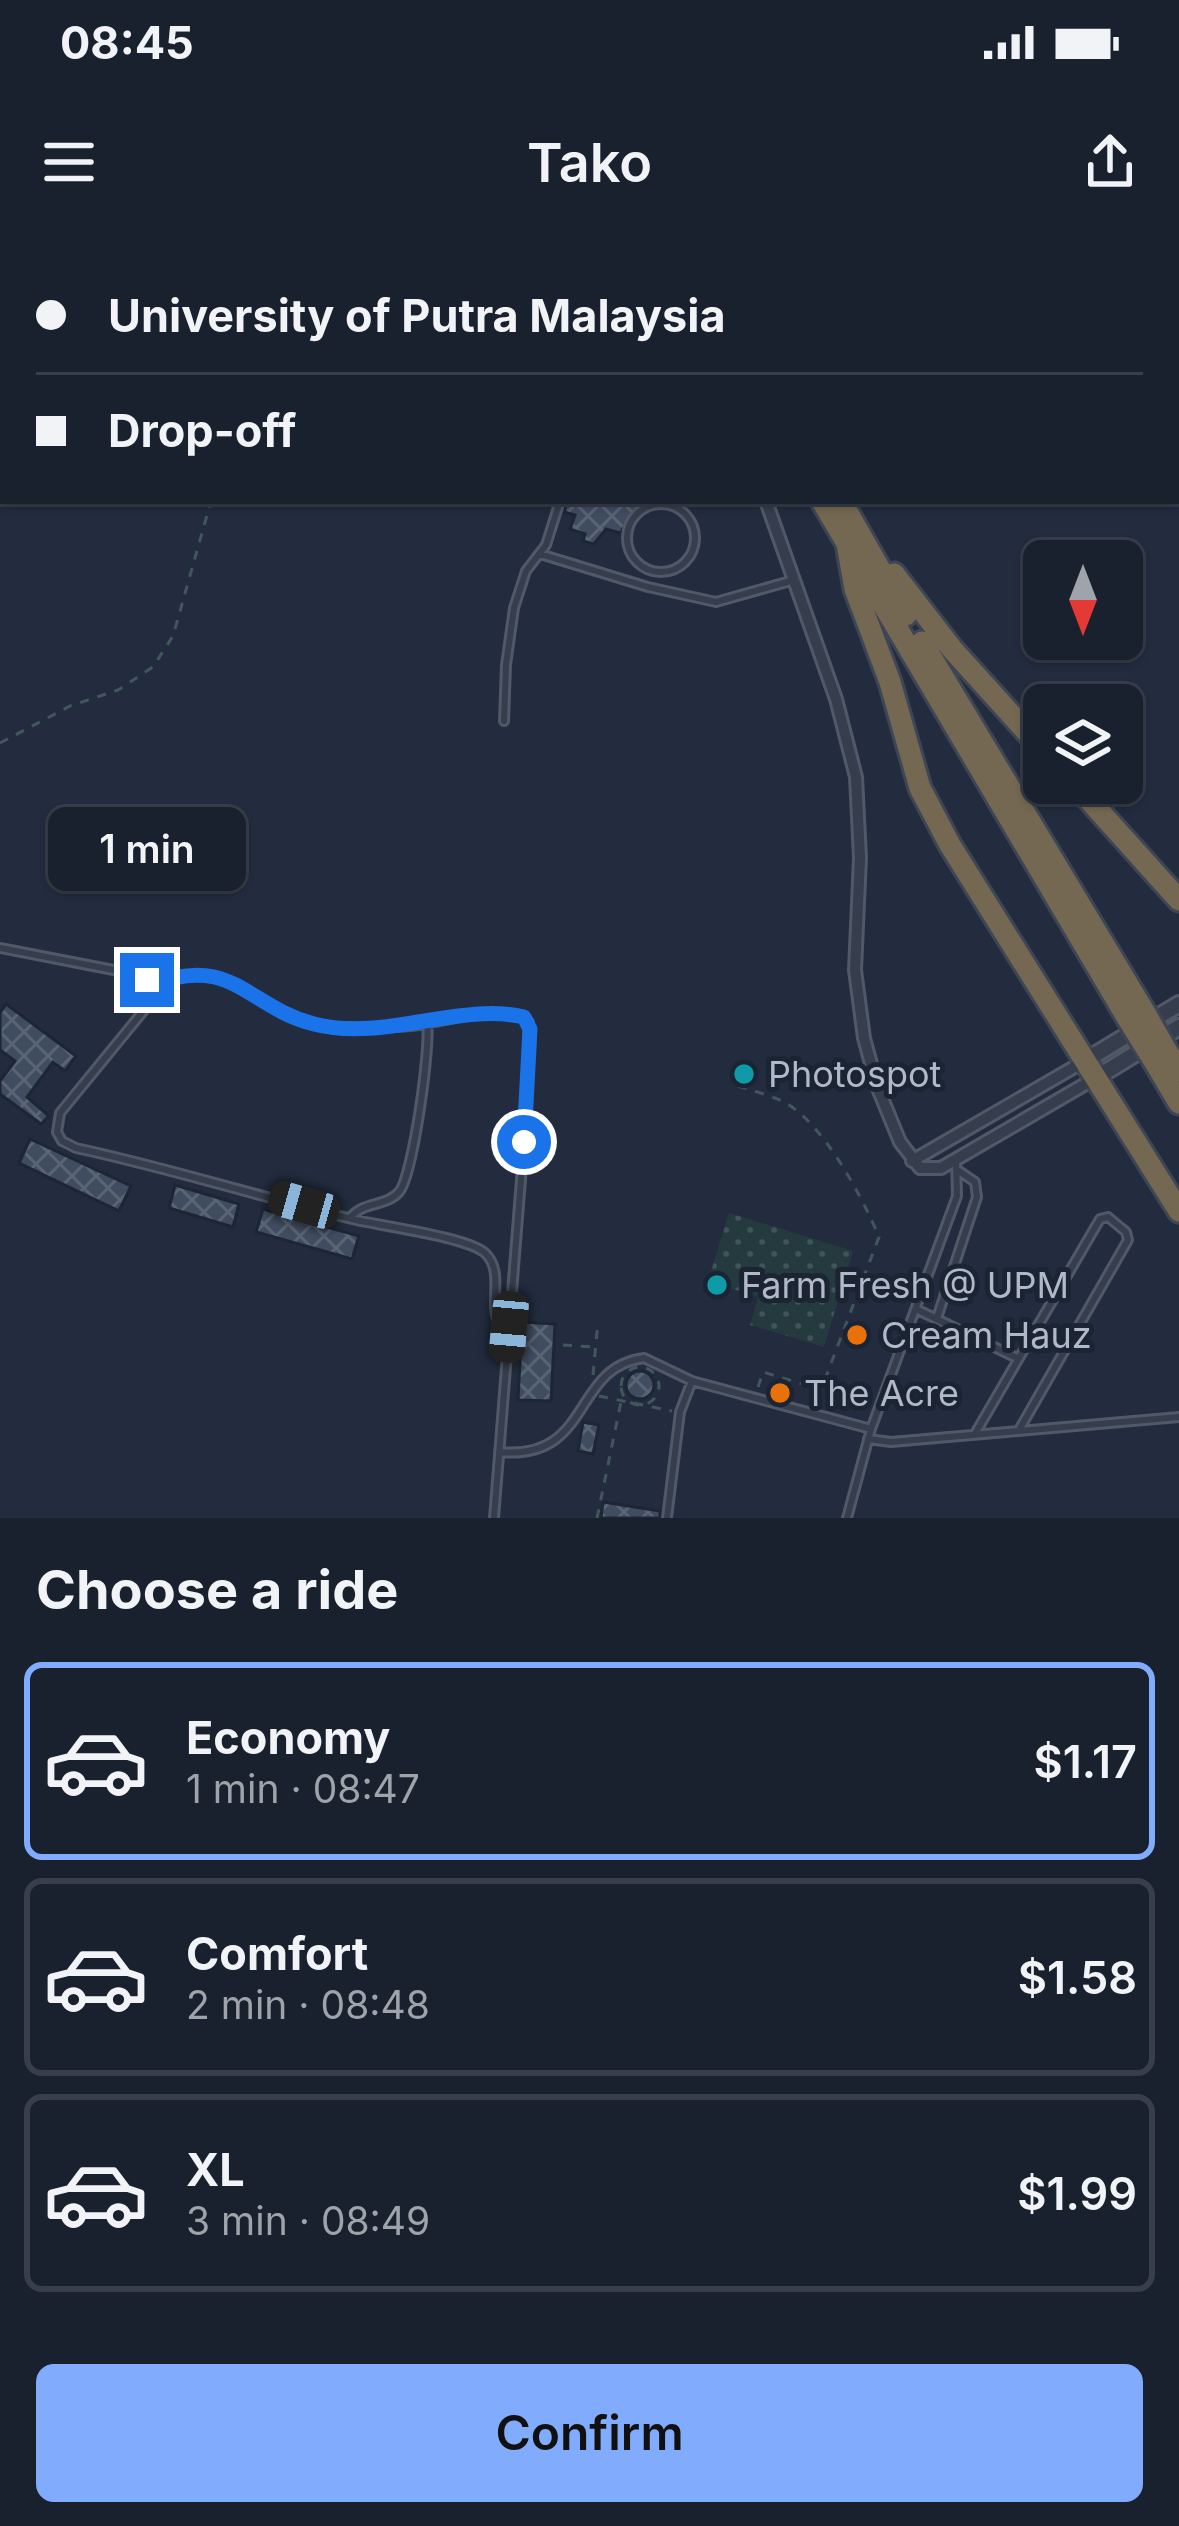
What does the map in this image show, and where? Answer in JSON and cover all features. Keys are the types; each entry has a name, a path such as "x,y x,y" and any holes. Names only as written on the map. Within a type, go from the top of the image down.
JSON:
{"highway":[{"path":"824,504 1137,1016"},
{"path":"843,504 1160,1056 1179,1102"},
{"path":"847,544 855,589 890,682 920,788 950,845 1179,1211"},
{"path":"878,564 899,578 952,649 1023,728"},
{"path":"1093,804 1179,900"},
{"path":"1160,1056 1179,1071"}],"street":[{"path":"767,504 836,699 856,777 860,819 857,1008 877,1086 911,1161 930,1171 958,1166 1179,1004"},
{"path":"911,1161 1179,1027"}],"lane":[{"path":"504,721 506,665 521,583 540,554 559,504"},
{"path":"671,506 690,520 695,543 684,563 651,571 632,556 628,545 631,523 648,507 671,506"},
{"path":"540,554 716,602 794,580"},
{"path":"648,586 651,571"},
{"path":"0,948 129,974 152,985 176,976 223,978 313,1024 342,1027 518,1015 529,1022 494,1518"},
{"path":"152,985 152,998 145,1009 60,1113 57,1132 62,1141 484,1251 496,1279 495,1316 509,1327"},
{"path":"350,1219 356,1210 390,1199 406,1181 428,1052 427,1023"},
{"path":"848,1518 871,1430 957,1196 958,1166"},
{"path":"937,1318 977,1197 975,1182 958,1166"},
{"path":"976,1432 1100,1219 1108,1216 1129,1240 1019,1430"},
{"path":"917,1310 1017,1358"},
{"path":"499,1452 527,1454 552,1444 611,1369 644,1358 692,1381 871,1430"},
{"path":"667,1518 680,1412 692,1381"},
{"path":"868,1439 891,1442 1179,1417"}],"path":[{"path":"0,743 70,706 118,690 153,667 173,636 210,504"},
{"path":"737,1086 781,1100 802,1114 868,1210 879,1237 812,1414"},
{"path":"598,1321 592,1394 680,1412"},
{"path":"563,1345 596,1348"},
{"path":"640,1367 656,1375 659,1387 654,1398 637,1404 626,1398 621,1386 629,1370 640,1367"},
{"path":"755,1398 763,1372 820,1390"},
{"path":"597,1518 621,1400"}],"green space":[{"path":"729,1213 853,1251 824,1347 750,1325 758,1297 708,1281"}],"building":[{"path":"566,504 648,504 634,512 620,533 606,529 594,544 583,541 585,534 570,529 575,515 564,512"},
{"path":"6,1004 76,1056 65,1071 53,1062 27,1097 49,1116 41,1124 0,1094 0,1081 15,1061 0,1050 0,1013"},
{"path":"30,1139 131,1186 119,1211 19,1163"},
{"path":"175,1185 239,1204 233,1227 169,1208"},
{"path":"263,1209 359,1236 352,1259 256,1232"},
{"path":"522,1322 555,1324 551,1401 518,1400"},
{"path":"640,1371 650,1375 654,1385 650,1395 640,1399 630,1395 626,1385 630,1375"},
{"path":"583,1422 599,1425 593,1454 578,1451"},
{"path":"603,1502 660,1511 660,1518 601,1518"}],"place":[{"name":"Photospot","path":"744,1074"},
{"name":"Farm Fresh @ UPM","path":"717,1285"},
{"name":"Cream Hauz","path":"857,1335"},
{"name":"The Acre","path":"780,1393"}],"route":[{"path":"147,980 152,985 190,973 223,978 301,1019 326,1026 417,1025 443,1017 524,1017 530,1029 524,1142"}]}
